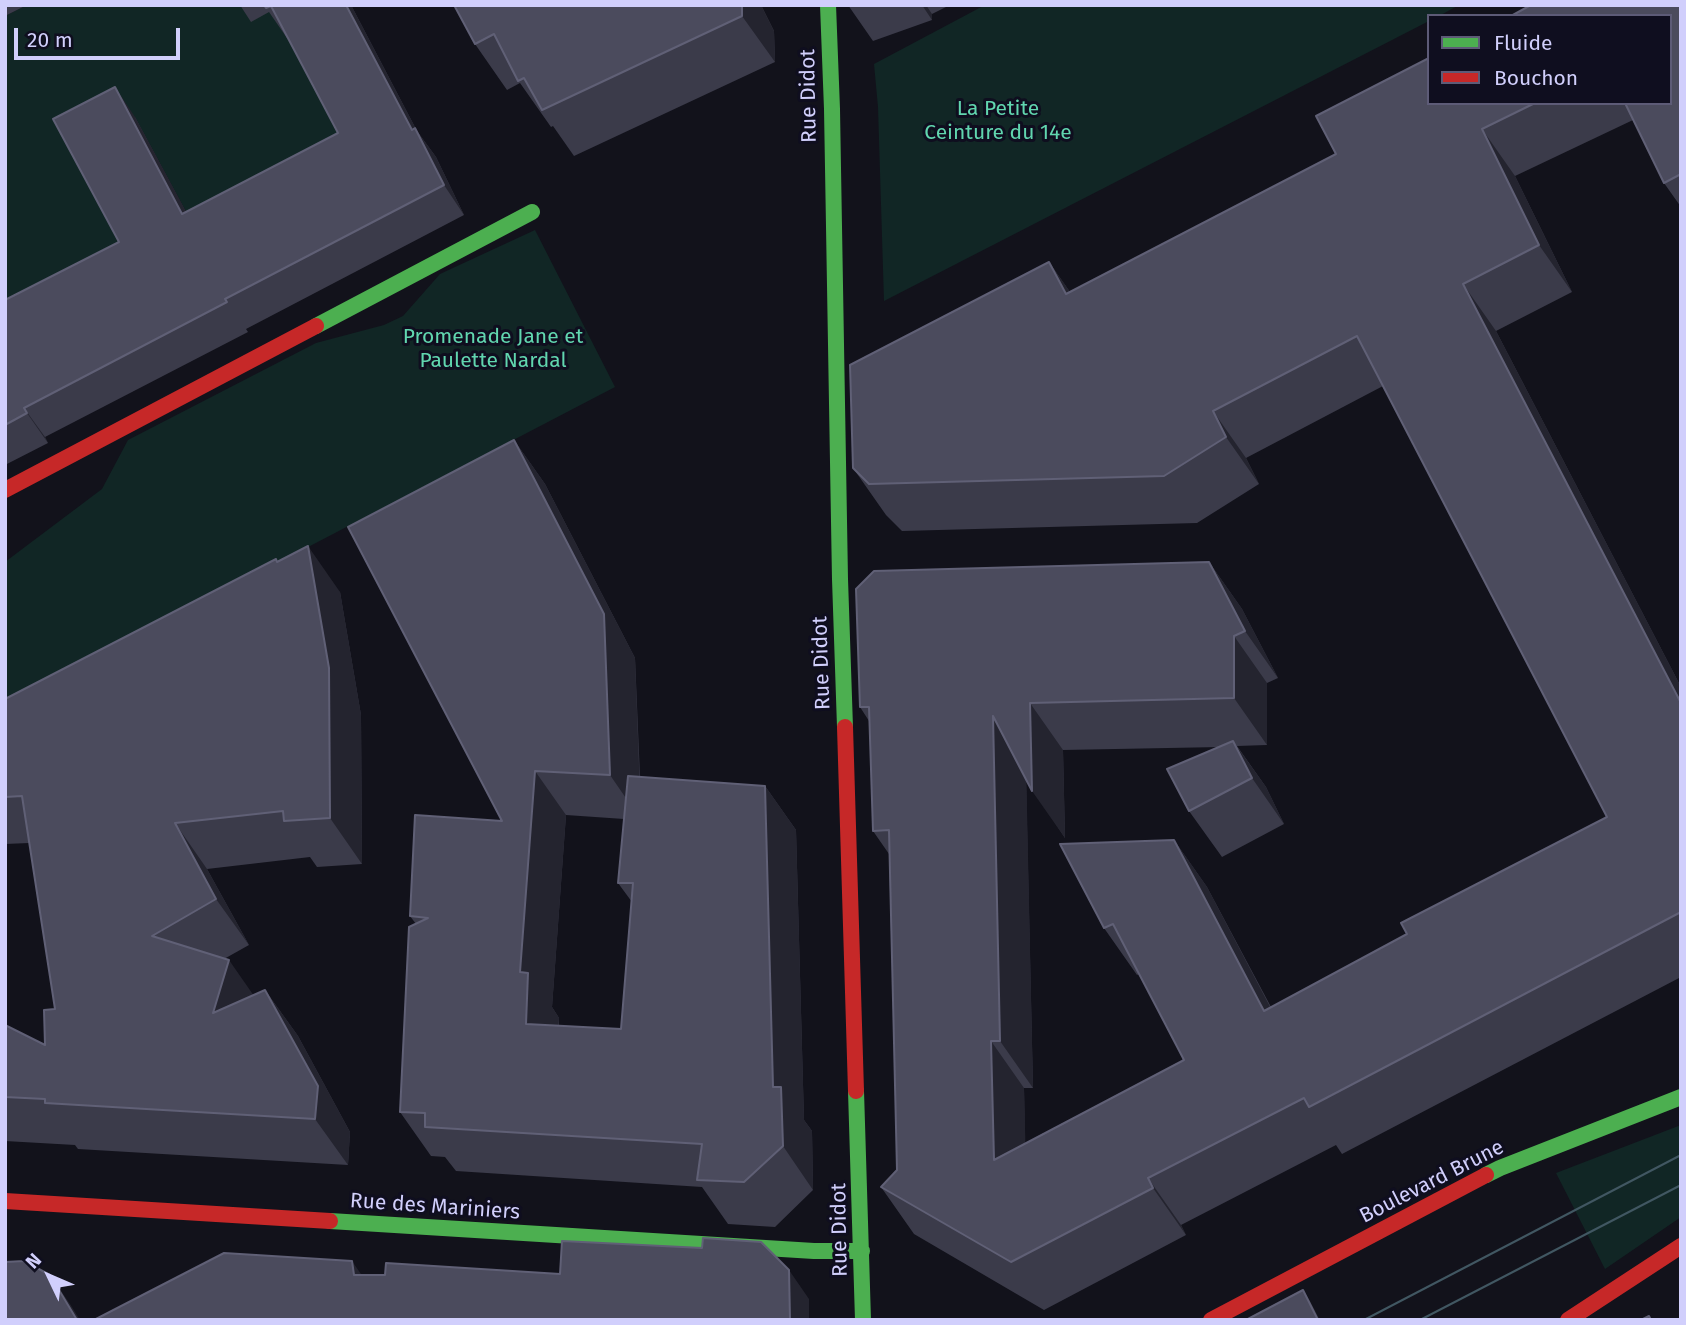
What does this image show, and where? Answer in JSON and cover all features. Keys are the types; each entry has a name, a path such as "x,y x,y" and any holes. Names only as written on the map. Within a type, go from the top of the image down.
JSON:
{"street":[{"name":"Rue Didot","path":"828,5 841,593 863,1320"},
{"path":"5,490 532,212"},
{"name":"Boulevard Brune","path":"1211,1320 1500,1168 1681,1097"},
{"name":"Rue des Mariniers","path":"5,1201 787,1250 862,1251"},
{"path":"1568,1320 1681,1246"}],"green space":[{"path":"27,5 244,5 272,11 373,189 203,243 135,117 140,271 5,345 5,16"},
{"name":"La Petite Ceinture du 14e","path":"985,5 1459,5 1443,14 1427,14 1427,22 884,301 878,107 874,64"},
{"name":"Promenade Jane et Paulette Nardal","path":"535,230 615,387 5,705 5,562 102,489 128,440 316,343 384,325 403,316 440,274"},
{"path":"1681,1125 1681,1217 1605,1269 1556,1173"}],"building":[{"path":"264,5 346,5 444,185 24,408 27,413 5,425 5,300 119,242 53,119 115,87 182,214 338,133 271,6 266,8"},
{"path":"454,5 742,5 742,16 542,110 524,78 518,81 494,34 475,44"},
{"path":"1531,5 1681,5 1681,174 1664,183 1626,105 1672,105 1672,14 1515,14"},
{"path":"1427,59 1427,105 1531,105 1482,129 1539,245 1463,284 1681,703 1681,912 1309,1107 1304,1098 1148,1178 1153,1188 1011,1262 881,1187 897,1170 889,830 873,831 869,707 860,707 856,589 874,571 1209,562 1245,631 1234,636 1234,698 1030,703 1032,791 993,716 1000,1041 991,1041 994,1160 1184,1060 1113,924 1104,928 1060,844 1174,840 1264,1011 1407,934 1401,923 1607,817 1357,336 1213,411 1226,437 1164,476 869,484 853,468 850,365 1049,262 1066,294 1336,154 1316,116"},
{"path":"514,440 604,614 610,775 535,771 520,972 528,973 526,1024 621,1029 633,883 618,883 628,776 765,786 773,1087 781,1087 783,1146 744,1182 697,1180 702,1144 425,1127 425,1113 400,1112 409,927 428,918 410,916 415,815 502,821 348,527"},
{"path":"308,546 329,668 330,818 284,821 283,811 175,823 216,899 152,936 229,960 213,1013 265,990 318,1086 315,1119 45,1103 45,1099 5,1097 5,1025 45,1045 44,1010 55,1009 22,796 5,797 5,699 276,559 277,562"},
{"path":"1233,741 1252,778 1189,811 1167,769"},
{"path":"703,1238 761,1242 789,1270 790,1320 94,1320 224,1253 352,1261 354,1275 385,1275 386,1263 560,1274 562,1241 702,1248"},
{"path":"24,1261 50,1275 77,1320 5,1320 5,1262"},
{"path":"1303,1290 1318,1320 1246,1320"}],"tram line":[{"path":"1364,1320 1681,1155"},
{"path":"1420,1320 1681,1185"}],"traffic: fast":[{"path":"828,5 845,727"},
{"path":"316,326 532,212"},
{"path":"856,1091 863,1320"},
{"path":"1486,1175 1681,1097"},
{"path":"330,1221 814,1251 862,1251"}],"traffic: jam":[{"path":"5,490 316,326"},
{"path":"845,727 856,1091"},
{"path":"1211,1320 1486,1175"},
{"path":"5,1201 330,1221"},
{"path":"1568,1320 1681,1246"}]}
